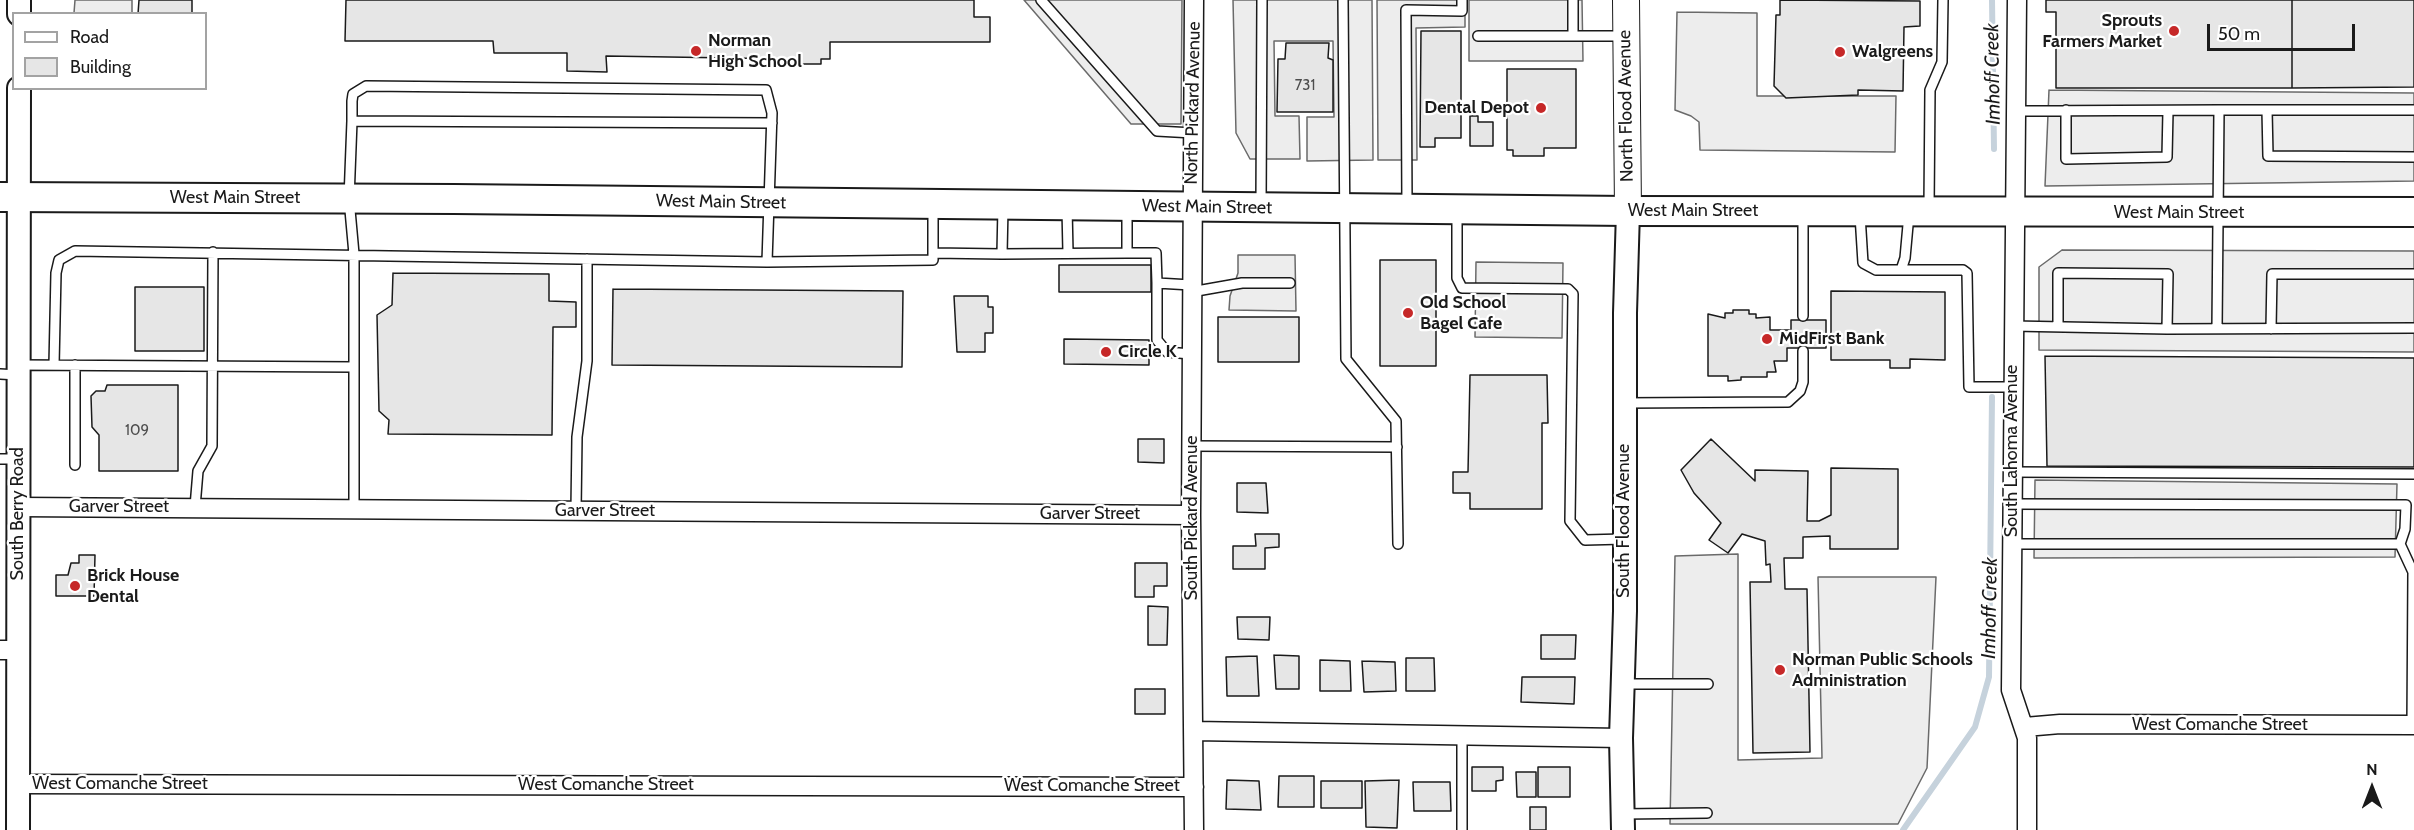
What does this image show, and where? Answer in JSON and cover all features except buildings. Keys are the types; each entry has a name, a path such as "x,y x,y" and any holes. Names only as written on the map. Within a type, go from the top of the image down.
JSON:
{"main road":[{"name":"North Flood Avenue","path":"1626,0 1628,211"},
{"name":"West Main Street","path":"9,197 1919,213 2414,212"}],"street":[{"name":"North Pickard Avenue","path":"1192,207 1194,0"},
{"name":"South Lahoma Avenue","path":"2017,0 2011,690 2017,712 2025,727 2027,830"},
{"name":"South Berry Road","path":"18,830 18,784 9,650 18,507 9,459 12,371 9,197 19,90"},
{"name":"South Pickard Avenue","path":"1192,207 1191,515 1194,830"},
{"name":"South Flood Avenue","path":"1622,822 1624,403 1628,211"},
{"name":"Garver Street","path":"18,507 1191,515"},
{"name":"West Comanche Street","path":"2025,727 2060,724 2413,725"},
{"path":"1194,731 1621,738"},
{"name":"West Comanche Street","path":"18,784 1194,786"}],"lane":[{"path":"1041,0 1157,131 1193,132"},
{"path":"1261,207 1262,0"},
{"path":"1343,0 1346,359 1396,421 1398,543"},
{"path":"1441,0 1441,10"},
{"path":"1407,209 1406,10 1462,11 1462,0"},
{"path":"1573,0 1573,36"},
{"path":"1900,270 1919,213 1930,90 1942,62 1943,0"},
{"path":"1479,36 1626,36"},
{"path":"354,509 354,254 349,199 353,94 366,86 766,90 772,123 768,262"},
{"path":"2066,110 2066,159 2167,157 2168,111"},
{"path":"2217,329 2219,110"},
{"path":"2267,110 2268,156 2414,157"},
{"path":"2017,111 2414,110"},
{"path":"352,121 772,123"},
{"path":"54,365 56,273 59,260 66,254 83,250 768,262 933,260 933,204"},
{"path":"1002,254 1003,205"},
{"path":"1067,206 1068,252"},
{"path":"1127,206 1127,253"},
{"path":"1457,209 1457,278 1462,288 1568,289 1573,294 1570,521 1585,540 1624,539"},
{"path":"1803,212 1803,316"},
{"path":"1860,212 1863,263 1876,270 1963,270 1967,273 1969,387 2012,387"},
{"path":"195,507 198,471 212,446 213,252"},
{"path":"933,253 1156,253 1157,340 1167,352 1191,354"},
{"path":"576,510 577,437 587,361 587,259"},
{"path":"2058,327 2058,273 2168,274 2167,329"},
{"path":"2271,329 2272,274 2414,274"},
{"path":"1157,283 1191,289 1242,284 1290,283"},
{"path":"2013,326 2167,329 2414,328"},
{"path":"1624,403 1788,402 1800,391 1803,382 1803,351"},
{"path":"12,371 54,365 354,367"},
{"path":"75,365 75,465"},
{"path":"1191,446 1397,447"},
{"path":"2012,472 2414,474"},
{"path":"2011,504 2410,503 2400,544 2414,572 2413,725"},
{"path":"2011,544 2400,544"},
{"path":"1623,684 1708,684"},
{"path":"1462,736 1462,830"},
{"path":"1622,822 1707,813"}],"shaded area":[{"path":"75,0 132,0 132,12 74,12"},
{"path":"1024,0 1182,0 1181,124 1131,124"},
{"path":"1233,0 1372,0 1373,160 1307,161 1307,117 1334,117 1333,41 1274,41 1275,116 1299,116 1300,159 1250,159 1236,133"},
{"path":"1377,0 1465,0 1465,27 1416,28 1417,160 1378,160"},
{"path":"1469,0 1582,0 1583,61 1469,61"},
{"path":"1677,12 1757,13 1757,96 1896,96 1895,152 1700,150 1699,122 1675,110"},
{"path":"2049,90 2414,93 2414,181 2045,186"},
{"path":"2062,250 2414,251 2414,352 2039,350 2039,267"},
{"path":"1238,255 1295,255 1296,311 1229,310 1230,296 1238,273"},
{"path":"1476,262 1563,263 1562,338 1475,337"},
{"path":"2035,480 2397,484 2395,557 2034,558"},
{"path":"1738,554 1738,760 1822,758 1818,577 1936,577 1927,768 1898,824 1670,824 1675,556"}],"waterway":[{"name":"Imhoff Creek","path":"1992,0 1994,149"},
{"name":"Imhoff Creek","path":"1903,830 1975,727 1989,677 1992,397"}],"place":[{"name":"Sprouts Farmers Market","path":"2174,31"},
{"name":"Norman High School","path":"696,51"},
{"name":"Walgreens","path":"1840,52"},
{"name":"Dental Depot","path":"1541,108"},
{"name":"Old School Bagel Cafe","path":"1408,313"},
{"name":"MidFirst Bank","path":"1767,339"},
{"name":"Circle K","path":"1106,352"},
{"name":"Brick House Dental","path":"75,586"},
{"name":"Norman Public Schools Administration","path":"1780,670"}]}
